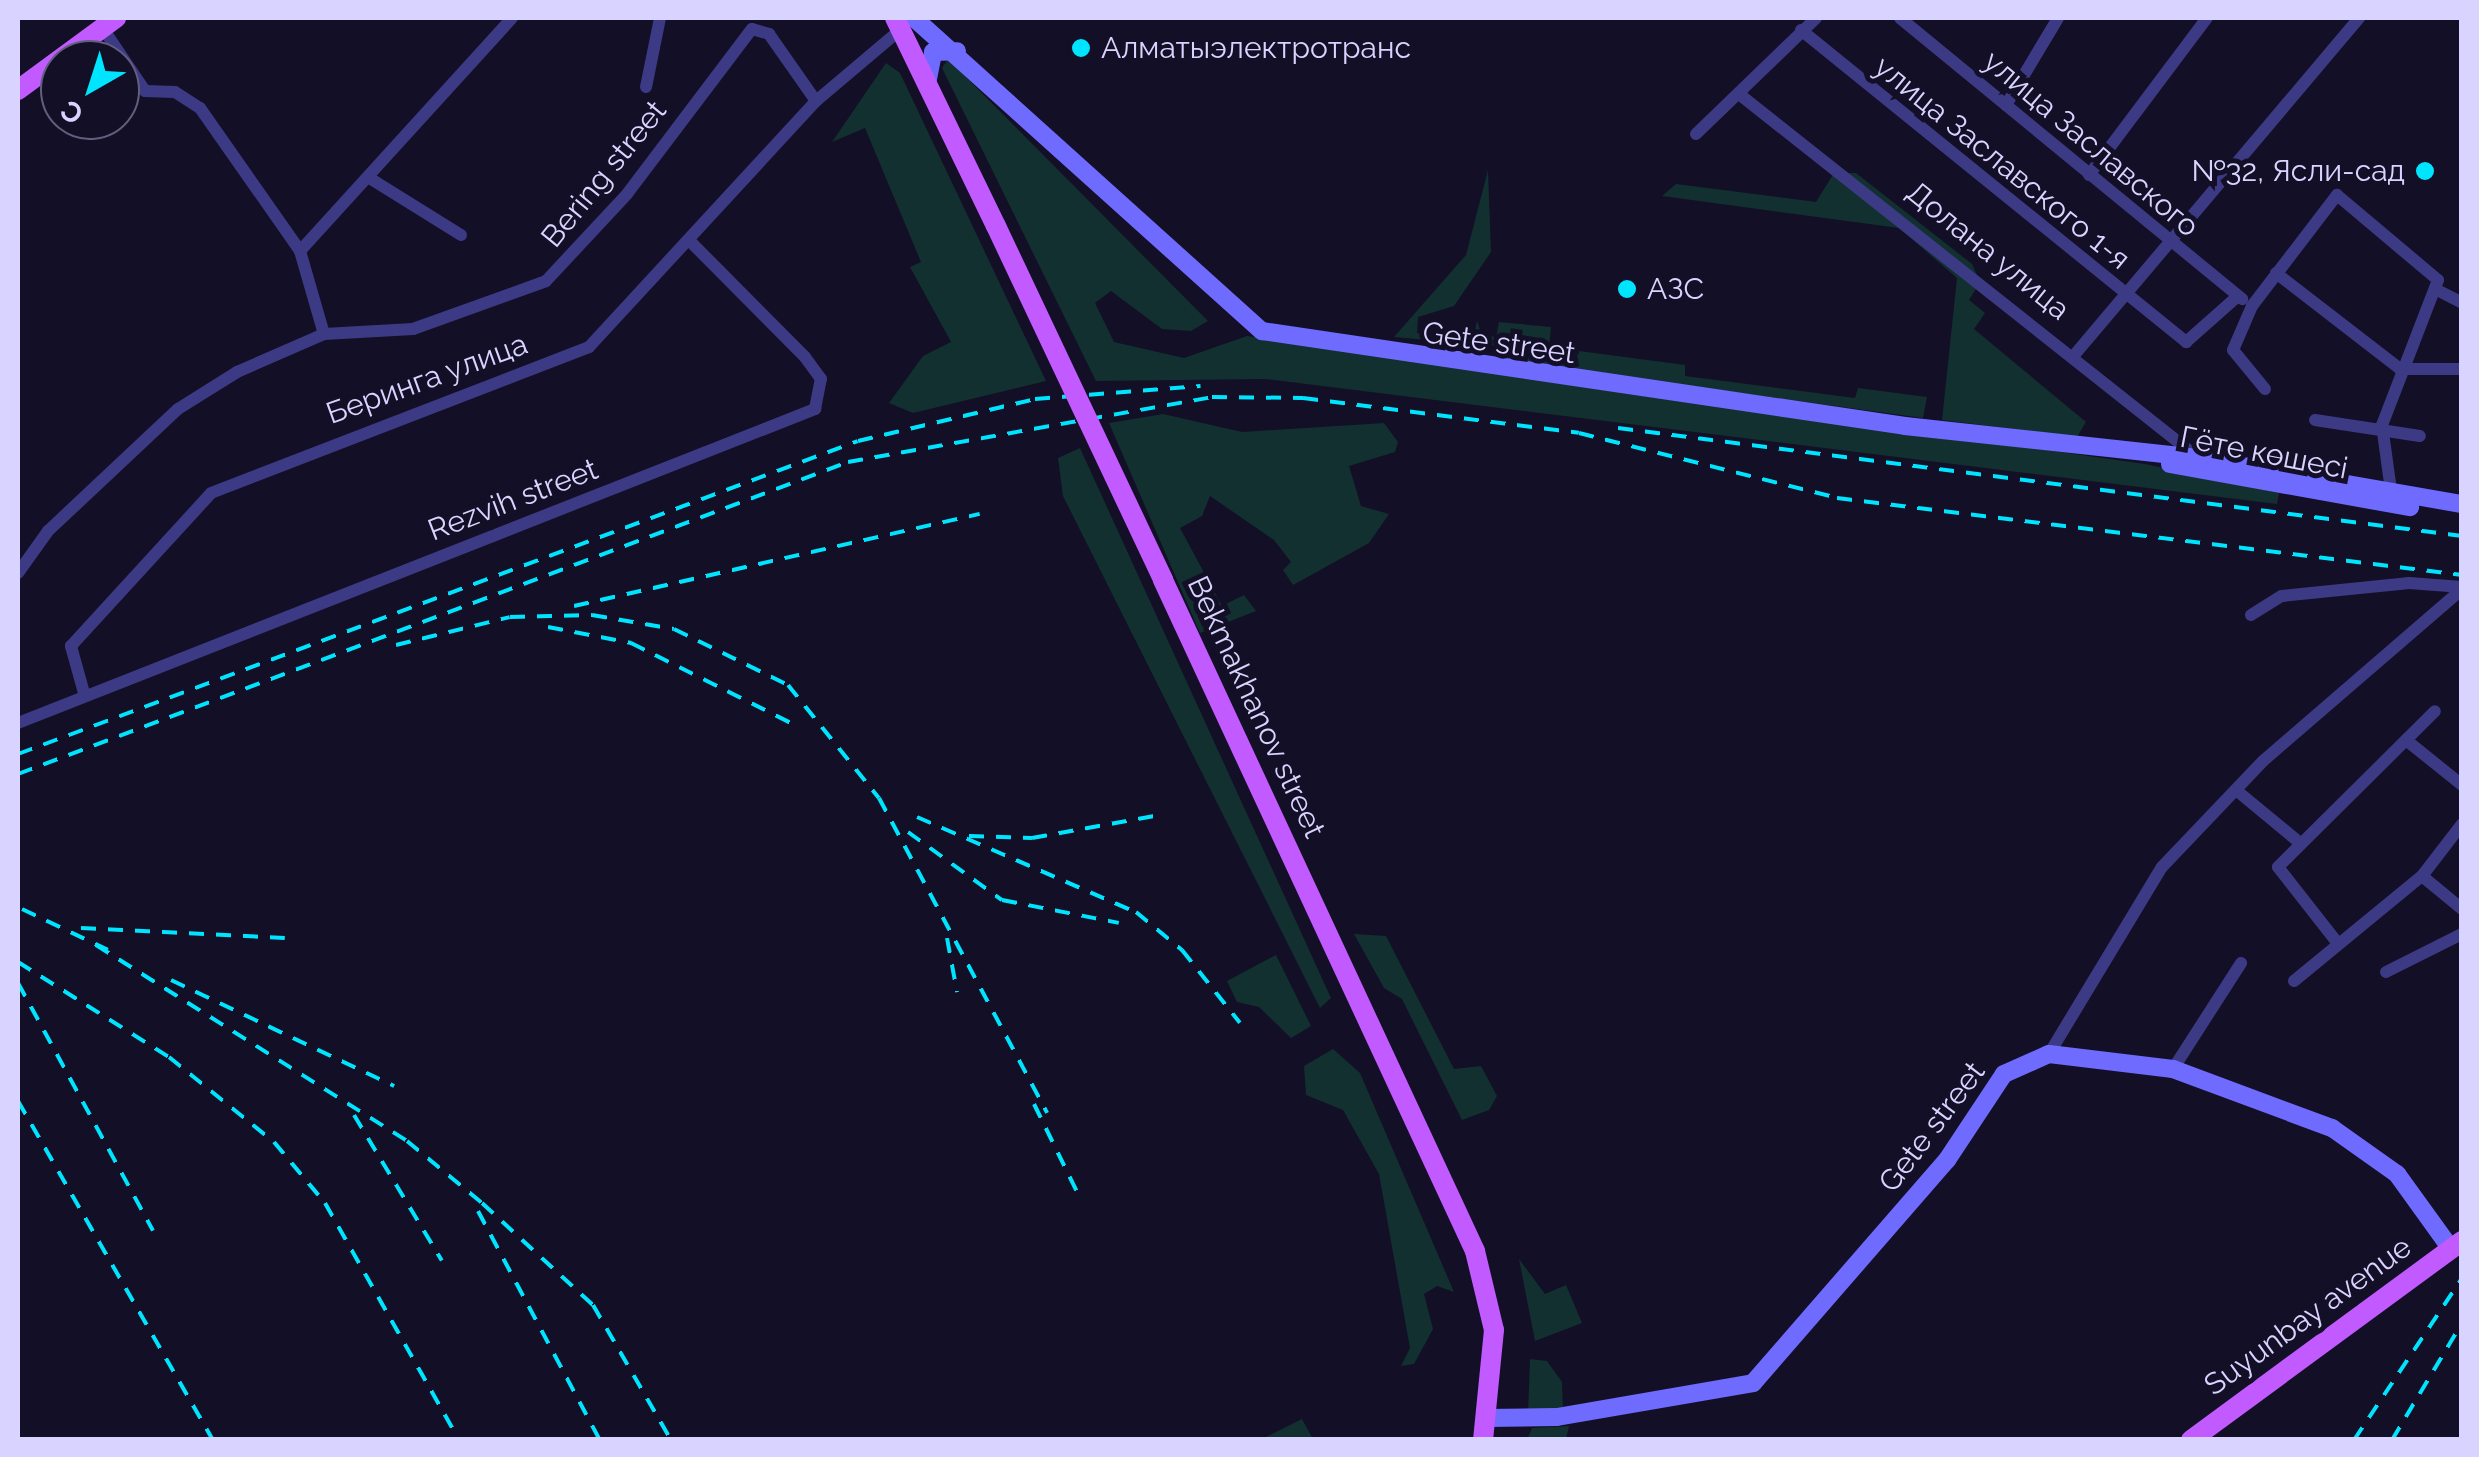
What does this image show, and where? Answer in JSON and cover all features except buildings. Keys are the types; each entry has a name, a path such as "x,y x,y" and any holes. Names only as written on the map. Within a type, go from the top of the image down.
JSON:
{"main road":[{"path":"18,90 109,22"},
{"name":"Gete street","path":"903,22 957,51 1222,304 1262,331 2141,455"},
{"name":"Bekmakhanov street","path":"903,22 927,84 1475,1251 1494,1330 1485,1429"},
{"path":"927,84 933,52 957,51"},
{"name":"Гёте көшесі","path":"2141,455 2198,458 2462,504"},
{"name":"Гёте көшесі","path":"2141,455 2215,477 2462,514"},
{"name":"Gete street","path":"1485,1429 1753,1383 1948,1160 2004,1074 2049,1054"},
{"path":"2049,1054 2173,1069 2361,1143 2397,1174 2456,1245"},
{"name":"Suyunbay avenue","path":"2191,1440 2456,1245"}],"street":[{"path":"300,250 371,179 512,18"},
{"path":"646,87 660,18"},
{"path":"1696,134 1816,18"},
{"name":"улица Заславского","path":"1900,18 2252,306"},
{"path":"2006,105 2058,18"},
{"path":"2089,175 2207,18"},
{"path":"2076,353 2173,245 2359,18"},
{"path":"109,22 145,92 192,97 300,250 324,334"},
{"name":"Беринга улица","path":"84,693 71,646 211,492 589,346 816,101 903,22"},
{"path":"748,23 769,34 816,101"},
{"name":"Bering street","path":"18,573 48,531 178,409 324,334 413,329 546,282 627,194 748,23"},
{"name":"улица Заславского 1-я","path":"1801,30 2188,342 2238,296"},
{"name":"Долана улица","path":"1739,94 2076,353 2198,458"},
{"path":"371,179 460,236"},
{"path":"2265,388 2233,361 2252,306 2337,195 2428,264 2437,290 2462,303"},
{"name":"Rezvih street","path":"21,724 84,693 815,409 821,379 805,357 689,240"},
{"path":"2276,273 2400,370 2462,368"},
{"path":"2391,492 2383,431 2400,370 2437,290"},
{"path":"2315,420 2420,436"},
{"path":"2251,615 2282,596 2409,582 2462,588"},
{"path":"2049,1054 2162,867 2236,790 2462,588"},
{"path":"2336,941 2278,874 2300,843 2435,711"},
{"path":"2406,740 2462,785"},
{"path":"2236,790 2300,843"},
{"path":"2294,981 2336,941 2355,938 2422,876 2462,824"},
{"path":"2422,876 2462,909"},
{"path":"2386,972 2462,934"},
{"path":"2173,1069 2241,963"}],"green space":[{"path":"948,59 1208,321 1191,331 1162,329 1111,291 1095,303 1114,342 1184,358 1247,336 2145,464 2279,493 2277,504 1265,379 1096,381 942,68"},
{"path":"886,63 900,73 1046,381 913,413 889,403 923,356 951,342 910,267 921,262 865,128 832,142"},
{"path":"1488,170 1491,252 1454,306 1418,317 1417,333 1472,343 1477,321 1482,335 1496,337 1499,322 1551,327 1549,347 1685,365 1685,376 1855,398 1858,388 1927,397 1923,418 1503,361 1504,347 1394,337 1466,255"},
{"path":"1834,173 1856,173 1972,264 1980,282 1969,300 1985,313 1974,329 2086,422 2077,437 1942,420 1957,278 1899,228 1662,196 1676,184 1816,202"},
{"path":"1163,414 1242,432 1384,423 1398,442 1395,452 1349,466 1361,506 1389,514 1369,543 1293,585 1283,570 1291,562 1274,540 1210,496 1202,516 1180,528 1222,606 1244,595 1256,611 1200,633 1109,423"},
{"path":"1080,448 1331,998 1320,1008 1063,496 1058,458"},
{"path":"1354,934 1386,936 1454,1069 1481,1066 1497,1096 1489,1110 1462,1120 1402,999 1384,988"},
{"path":"1276,955 1311,1026 1291,1038 1259,1007 1237,1002 1227,981"},
{"path":"1333,1049 1360,1073 1454,1292 1437,1286 1424,1294 1433,1329 1414,1364 1401,1366 1410,1348 1379,1174 1343,1110 1306,1095 1304,1066"},
{"path":"1519,1259 1545,1294 1566,1285 1582,1323 1535,1341"},
{"path":"1530,1359 1547,1361 1562,1382 1563,1413 1528,1415"},
{"path":"1302,1419 1313,1439 1262,1439"},
{"path":"1569,1426 1566,1439 1527,1440 1532,1428"}],"railway":[{"path":"18,754 858,441 1035,399 1200,386"},
{"path":"18,774 848,462 1212,397 1303,398 1579,433 1837,498 2462,575"},
{"path":"1618,428 2462,536"},
{"path":"574,606 980,514"},
{"path":"396,645 510,617 592,615 674,629 788,685 879,798 1047,1113"},
{"path":"548,627 631,643 791,723"},
{"path":"969,836 1032,838 1160,815"},
{"path":"917,817 1136,912 1182,950 1240,1023"},
{"path":"908,832 1002,900 1119,923"},
{"path":"22,909 108,950"},
{"path":"81,928 285,938"},
{"path":"947,938 957,992"},
{"path":"96,945 407,1141 482,1203 593,1305 671,1440"},
{"path":"18,962 169,1057 274,1142 325,1203 459,1440"},
{"path":"171,980 394,1086"},
{"path":"18,983 153,1231"},
{"path":"18,1101 213,1440"},
{"path":"1034,1104 1078,1194"},
{"path":"354,1115 442,1261"},
{"path":"478,1211 600,1440"},
{"path":"2354,1440 2462,1278"},
{"path":"2392,1440 2462,1323"}],"place":[{"name":"Алматыэлектротранс","path":"1081,48"},
{"name":"№32, Ясли-сад","path":"2425,171"},
{"name":"АЗС","path":"1627,289"}]}
